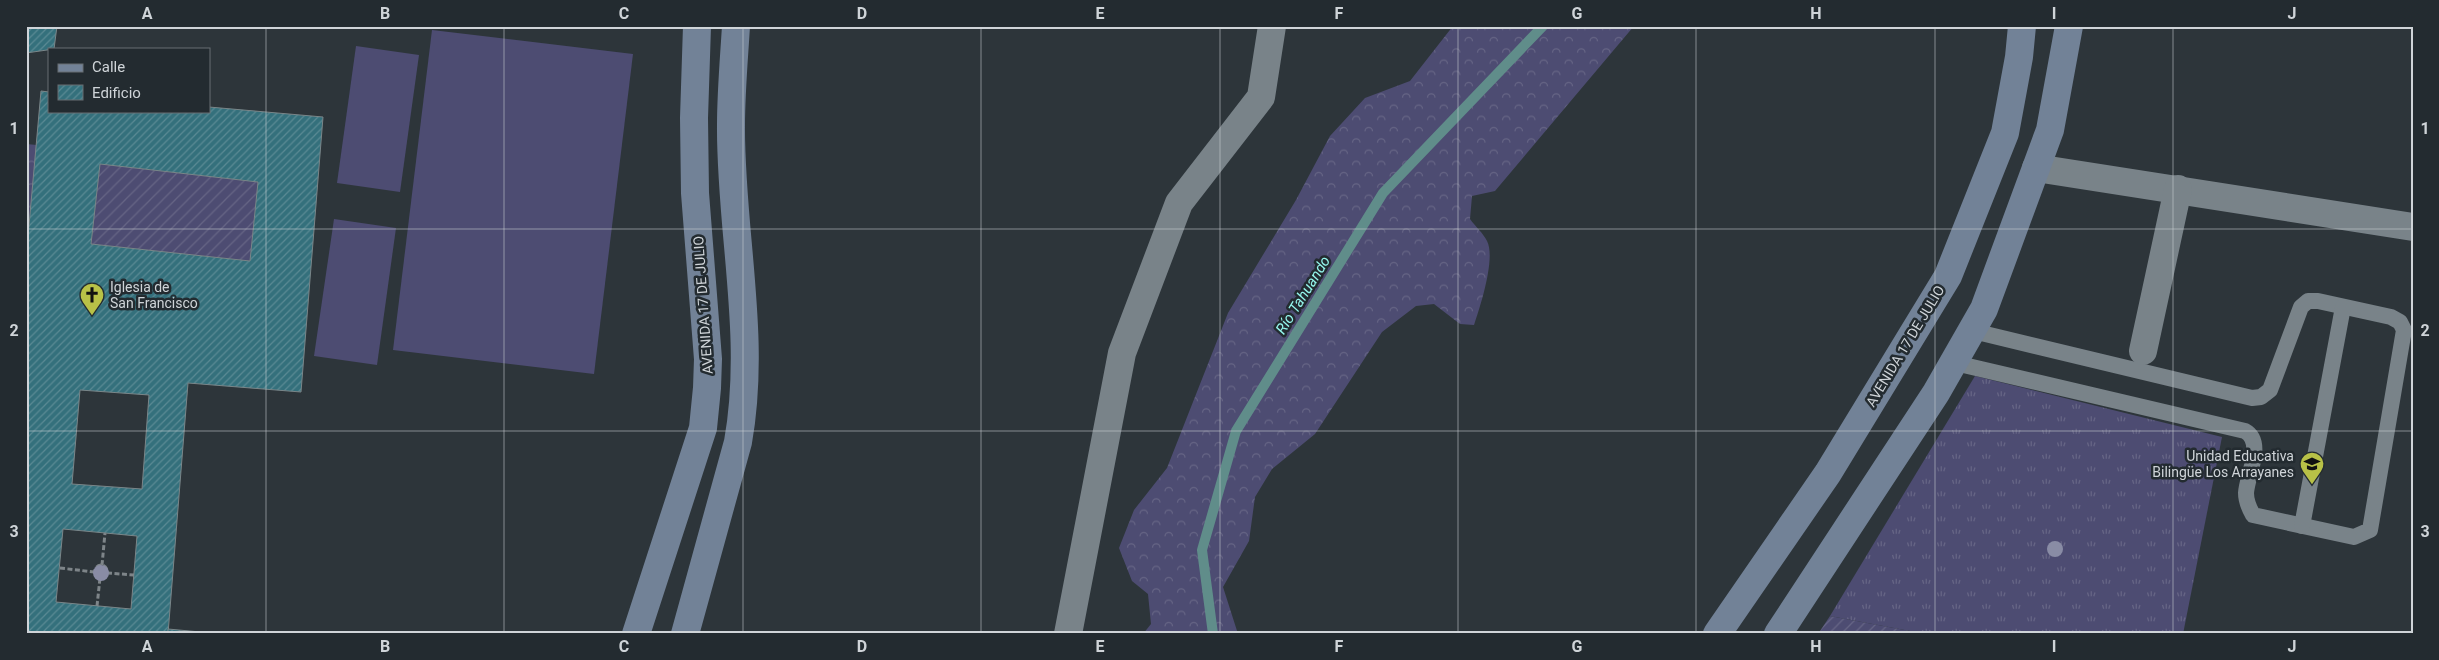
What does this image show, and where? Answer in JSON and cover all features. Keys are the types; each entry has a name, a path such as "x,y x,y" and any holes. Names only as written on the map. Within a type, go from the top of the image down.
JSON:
{"main road":[{"name":"AVENIDA 17 DE JULIO","path":"636,634 703,428 708,359 695,193 694,118 697,26"},
{"path":"685,634 738,442 743,415 745,356 731,125 736,26"},
{"name":"AVENIDA 17 DE JULIO","path":"1717,634 1828,474 1948,276 2005,133 2020,57 2022,26"},
{"path":"1778,634 1955,363 1984,309 2050,130 2068,26"}],"street":[{"path":"1068,634 1122,353 1179,203 1261,96 1272,26"},
{"path":"2036,168 2413,227"},
{"path":"2143,351 2178,190"}],"lane":[{"path":"1955,363 2245,431 2251,434 2255,444 2246,493 2247,505 2253,515 2354,537 2370,530 2404,330 2400,322 2391,317 2318,301 2308,301 2301,307 2270,390 2261,397 2252,398 1973,331"},
{"path":"2302,526 2343,307"}],"path":[{"path":"105,533 102,565 107,573"},
{"path":"94,572 97,566 102,565"},
{"path":"60,568 94,572"},
{"path":"94,572 96,577 100,578"},
{"path":"97,606 100,578 107,573 134,575"}],"green space":[{"path":"1453,26 1634,26 1495,191 1472,196 1470,219 1487,241 1490,259 1486,283 1474,325 1460,324 1434,304 1416,306 1382,332 1315,434 1272,469 1255,497 1249,541 1223,587 1238,634 1143,634 1151,624 1148,594 1132,581 1119,548 1134,510 1167,468 1228,313 1296,200 1330,136 1365,98 1410,81"},
{"path":"432,30 633,54 594,374 393,350"},
{"path":"356,46 419,55 400,192 337,183"},
{"path":"26,144 37,145 26,259"},
{"path":"100,164 258,182 250,261 91,244"},
{"path":"334,219 396,228 377,365 314,356"},
{"path":"1975,376 2222,437 2183,634 1926,634 1830,616"},
{"path":"1830,616 1926,634 1818,634"}],"building":[{"path":"26,26 57,26 54,48 26,53"},
{"path":"41,91 48,92 48,112 210,112 210,107 323,117 301,392 188,383 168,634 26,634 26,259","holes":["100,164 258,182 250,261 91,244","80,390 149,395 142,489 72,484","63,529 137,536 131,609 56,602"]},
{"path":"168,629 222,634 168,634"}],"waterway":[{"name":"Río Tahuando","path":"1213,634 1202,550 1236,431 1383,193 1543,26"}],"place":[{"name":"Iglesia de San Francisco","path":"92,316"},
{"name":"Unidad Educativa Bilingüe Los Arrayanes","path":"2312,485"}]}
